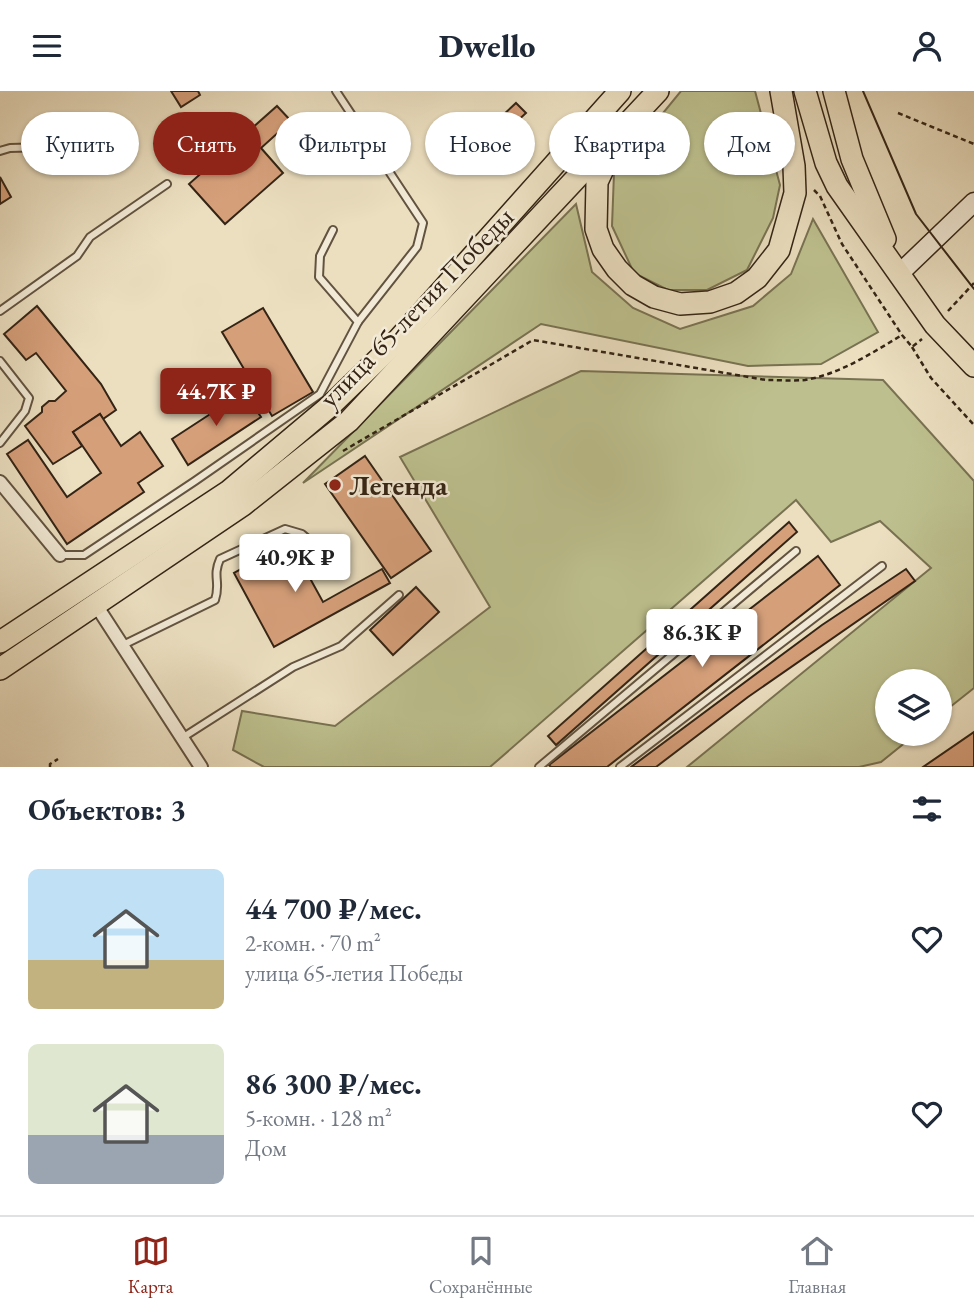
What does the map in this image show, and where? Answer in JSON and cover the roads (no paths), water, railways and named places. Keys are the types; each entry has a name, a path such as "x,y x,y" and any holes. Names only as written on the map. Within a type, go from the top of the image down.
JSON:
{"main road":[{"name":"улица 65-летия Победы","path":"0,642 229,491 330,406 396,342 620,91"},
{"name":"улица 65-летия Победы","path":"639,112 658,91"},
{"path":"600,175 597,182 596,229 603,249 633,285 654,297 680,304 710,302 736,293 757,278 779,250 795,193 794,166 781,91"},
{"path":"792,91 802,118 837,186 934,325 974,366"},
{"path":"805,91 826,163"},
{"path":"834,91 852,159 899,274"},
{"name":"улица 65-летия Победы","path":"0,669 243,505 349,421 581,175"},
{"path":"899,274 974,202"}],"street":[{"path":"0,482 60,555"},
{"path":"96,605 201,767"}],"lane":[{"path":"60,555 84,555 320,394 358,322 417,247 423,223 336,91"},
{"path":"0,151 21,148"},
{"path":"0,311 77,256 90,237 167,184"},
{"path":"333,230 320,256 319,277 358,322"},
{"path":"0,361 30,398 25,411 0,443"},
{"path":"121,646 215,600 219,590 215,571 220,559 285,529 302,534 339,565"},
{"path":"539,767 796,551"},
{"path":"620,767 882,566"},
{"path":"182,738 293,667 341,646 399,595"}],"tram line":[{"path":"863,91 916,214 974,289"}],"place":[{"name":"Легенда","path":"335,485"}]}
